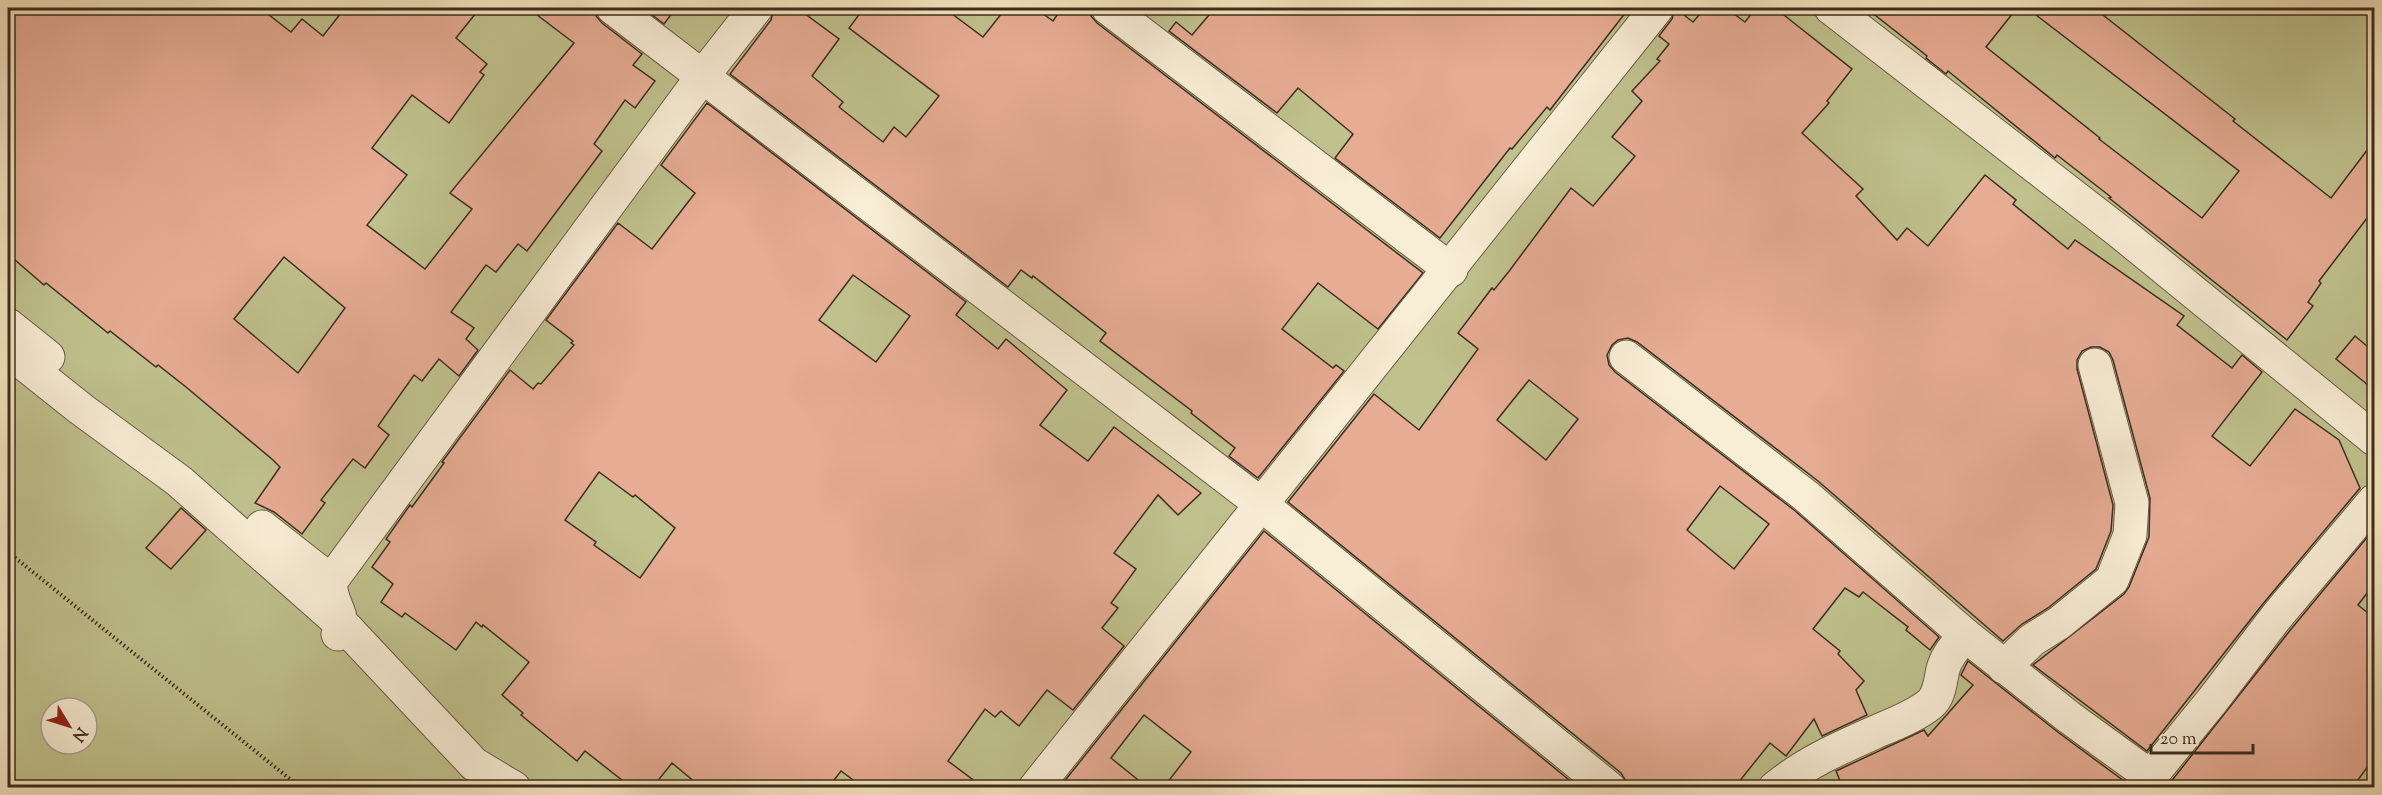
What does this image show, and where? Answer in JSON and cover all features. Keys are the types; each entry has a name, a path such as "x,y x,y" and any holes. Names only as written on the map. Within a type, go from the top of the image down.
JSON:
{"street":[{"path":"613,8 1261,504 1609,788"},
{"path":"348,630 338,634 342,625 339,612 331,597 331,581 702,77 756,8"},
{"path":"1108,8 1451,270"},
{"path":"1035,788 1658,8"},
{"path":"1831,8 2120,232 2374,440"},
{"path":"8,325 331,581"},
{"path":"8,351 81,409 179,481 348,630 474,764 514,788"},
{"path":"1626,357 1806,496 1965,635 2145,782 2212,701 2277,616 2374,501"},
{"path":"2004,667 2032,640 2059,623 2112,580 2130,535 2132,503 2095,365"},
{"path":"1775,788 1786,778 1829,753 1905,719 1929,705 1939,689 1944,664 1965,635"}],"path":[{"path":"8,552 302,788"}],"green space":[{"path":"8,8 2374,8 2374,787 8,787"}],"building":[{"path":"8,8 260,8 291,32 302,19 323,36 345,8 480,8 456,38 487,64 480,72 484,75 449,123 412,95 372,148 407,175 367,225 425,269 472,209 450,193 574,43 528,8 595,8 596,16 602,23 642,54 633,65 655,81 635,108 625,100 594,144 602,151 527,251 518,244 496,272 486,265 451,312 474,328 466,339 478,350 459,376 439,359 422,381 414,375 378,426 389,435 365,468 353,459 321,500 325,503 302,534 274,512 255,503 280,467 273,460 158,365 156,367 110,331 108,333 46,283 44,285 8,254","holes":["284,257 345,308 298,373 234,319"]},
{"path":"643,8 676,8 664,24"},
{"path":"774,8 797,8 839,39 812,76 843,102 839,107 883,142 894,127 906,137 939,96 849,28 864,8 944,8 983,37 1006,8 1035,8 1053,21 1062,8 1090,8 1091,16 1097,23 1423,273 1378,329 1318,283 1282,329 1333,368 1336,365 1344,371 1258,478 1229,456 1235,448 1191,413 1192,411 1100,341 1106,333 1033,276 1032,278 1021,270 1008,287 730,74 771,20"},
{"path":"1215,8 1634,8 1629,14 1626,12 1550,110 1547,107 1512,149 1510,148 1440,238 1335,158 1353,134 1298,88 1277,113 1169,31 1176,22 1192,35"},
{"path":"1675,8 1693,22 1705,8 1726,8 1745,22 1756,8 1775,8 1852,69 1827,101 1829,103 1802,133 1863,189 1856,196 1897,240 1907,228 1928,246 1985,175 2016,200 2013,204 2068,249 2075,240 2184,316 2177,325 2232,368 2242,355 2262,372 2212,436 2250,466 2295,409 2339,440 2360,488 2262,605 2147,751 2033,665 2124,594 2149,537 2150,498 2113,360 2109,352 2100,347 2091,347 2082,351 2077,360 2077,369 2113,505 2111,531 2096,569 2048,608 2022,624 2003,641 1818,481 1637,342 1628,338 1618,340 1612,345 1607,355 1609,365 1615,372 1794,510 1939,637 1930,650 1906,630 1908,627 1863,592 1859,597 1845,588 1813,629 1840,651 1838,654 1864,681 1856,690 1867,715 1822,736 1814,719 1786,756 1770,743 1734,788 1627,788 1621,773 1288,502 1374,394 1419,430 1478,349 1458,333 1492,288 1494,290 1510,270 1571,188 1593,206 1635,156 1612,137 1642,101 1632,91 1660,61 1657,59 1669,44 1659,36 1672,19","holes":["1529,380 1578,419 1546,460 1497,420","1720,486 1769,524 1734,569 1687,530"]},
{"path":"1866,8 2017,8 1986,47 2099,139 2202,218 2239,171 2027,8 2094,8 2331,198 2374,141 2374,209 2319,281 2321,283 2308,302 2313,306 2287,340 2109,198 2111,197 2057,155 2055,158 1948,71 1946,74"},
{"path":"707,103 966,302 956,315 998,349 1006,339 1067,390 1040,425 1088,461 1114,427 1201,493 1178,515 1158,495 1114,553 1136,569 1111,603 1118,608 1102,628 1124,646 1073,710 1047,690 1019,726 1001,711 995,717 985,709 948,761 984,788 864,788 841,771 828,788 702,788 672,763 652,788 632,788 585,751 577,761 521,715 523,713 502,695 529,662 483,625 482,627 476,622 456,650 405,613 402,617 381,602 393,584 372,567 390,542 386,539 410,505 412,507 510,370 533,389 538,383 541,384 574,345 571,343 573,341 546,320 618,223 652,249 695,193 661,165","holes":["853,275 910,316 876,362 819,320","599,472 633,497 635,495 675,528 640,578 594,545 596,542 565,520"]},
{"path":"2355,336 2374,352 2374,390 2336,359"},
{"path":"181,508 206,530 171,569 146,548"},
{"path":"2374,529 2374,584 2358,605 2374,618 2374,758 2352,788 2166,788 2292,628"},
{"path":"1264,531 1579,788 1163,788 1191,752 1144,715 1111,758 1148,788 1059,788"},
{"path":"1968,661 2124,781 2123,788 1843,788 1836,771 1924,730 1928,736 1973,685 1961,675"}]}
